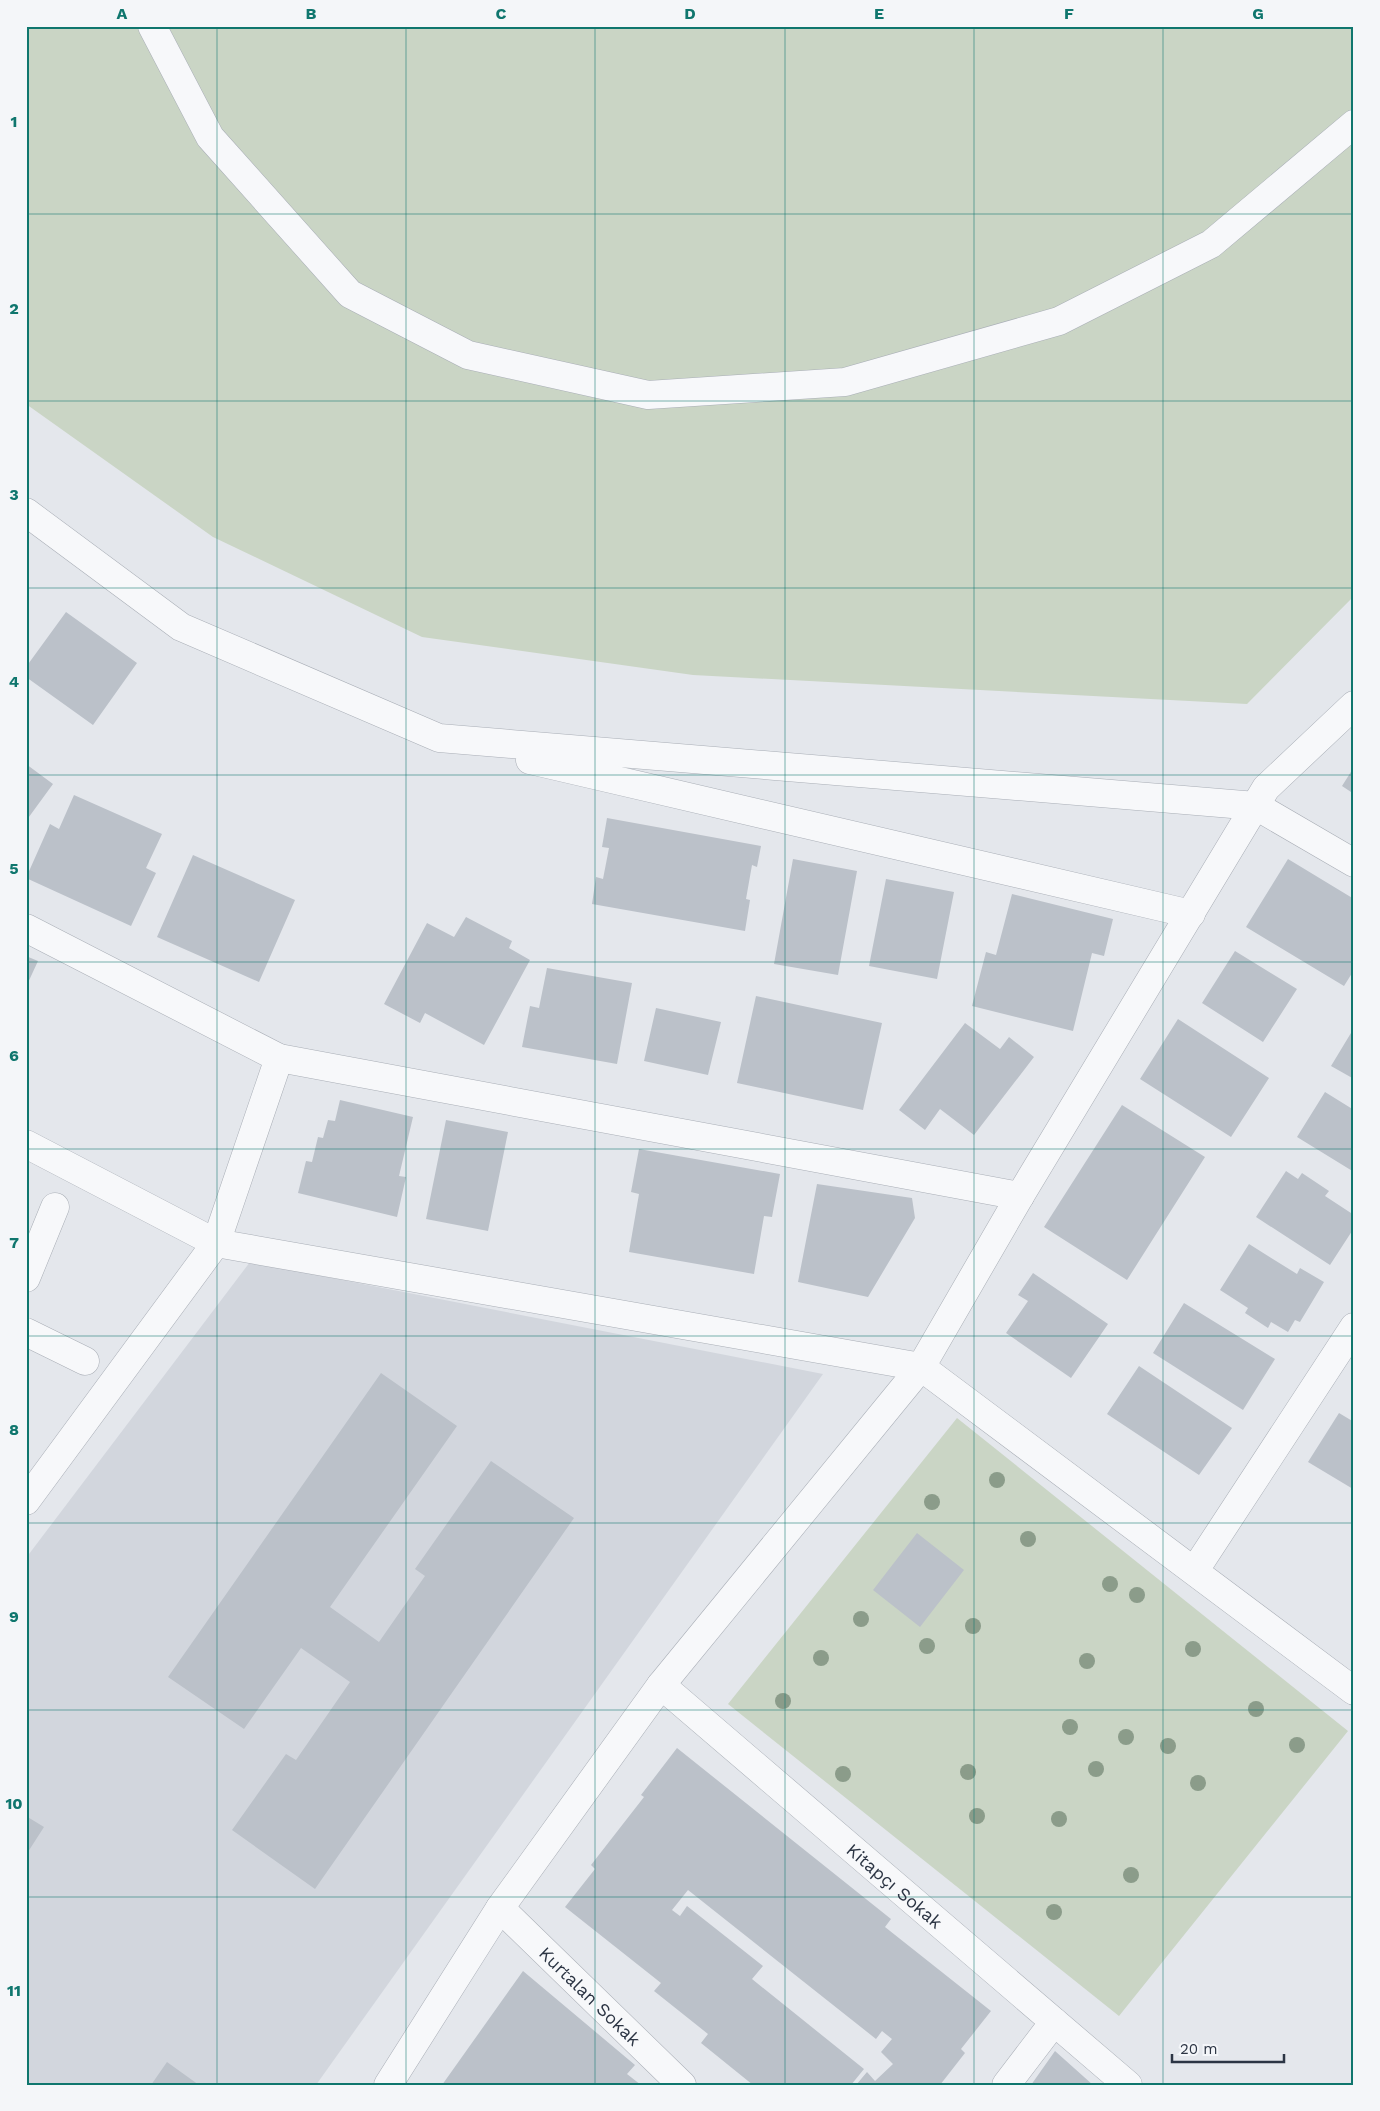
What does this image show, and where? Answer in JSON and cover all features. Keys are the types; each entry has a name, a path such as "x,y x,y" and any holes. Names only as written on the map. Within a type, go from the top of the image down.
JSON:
{"street":[{"path":"152,26 210,137 350,294 468,355 648,395 846,382 1059,321 1211,244 1354,124"},
{"path":"26,512 181,627 439,738 1191,914"},
{"path":"388,2085 500,1908 661,1685 921,1367 1020,1196 1266,788 1354,705"},
{"path":"439,738 1256,806 1354,864"},
{"path":"26,928 279,1058 1020,1196"},
{"path":"27,1500 216,1243 279,1058"},
{"path":"26,1144 216,1243 921,1367 1354,1690"},
{"path":"26,1278 55,1207"},
{"path":"1195,1570 1354,1327"},
{"path":"26,1332 85,1361"},
{"name":"Kitapçı Sokak","path":"661,1685 1128,2085"},
{"name":"Kurtalan Sokak","path":"500,1908 682,2085"},
{"path":"1006,2085 1054,2022"}],"shaded area":[{"path":"250,1262 823,1374 316,2085 26,2085 26,1558"}],"green space":[{"path":"26,26 1354,26 1354,596 1247,704 693,675 422,637 213,537 26,404"},
{"path":"957,1418 1348,1731 1119,2016 728,1704"}],"building":[{"path":"66,612 137,663 93,725 26,677 26,667"},
{"path":"26,764 53,784 26,821"},
{"path":"1354,767 1354,794 1342,786"},
{"path":"74,795 162,834 146,868 156,873 131,926 26,878 50,824 59,829"},
{"path":"607,818 761,846 757,867 752,865 746,899 750,900 745,931 592,904 596,877 603,879 609,848 602,847"},
{"path":"193,855 295,900 259,982 157,937"},
{"path":"793,859 857,871 838,975 774,964"},
{"path":"1288,859 1354,899 1354,970 1344,986 1246,927"},
{"path":"886,879 954,892 937,979 869,966"},
{"path":"1012,894 1113,919 1104,956 1092,953 1073,1031 972,1006 986,952 996,955"},
{"path":"466,917 512,941 509,948 530,960 484,1045 425,1013 420,1023 384,1004 427,923 454,937"},
{"path":"1235,951 1297,989 1263,1042 1202,1003"},
{"path":"26,956 38,961 26,987"},
{"path":"547,968 632,983 617,1064 522,1047 530,1006 539,1008"},
{"path":"756,996 882,1023 863,1110 737,1083"},
{"path":"656,1008 721,1022 708,1075 644,1061"},
{"path":"1178,1019 1269,1078 1231,1137 1140,1079"},
{"path":"965,1023 1000,1049 1009,1037 1034,1057 974,1135 940,1109 925,1130 899,1110"},
{"path":"1354,1028 1354,1079 1331,1066"},
{"path":"1325,1092 1354,1110 1354,1172 1297,1137"},
{"path":"340,1100 413,1117 399,1176 406,1177 397,1217 298,1193 306,1161 312,1162 318,1137 323,1138 328,1120 335,1121"},
{"path":"1122,1105 1205,1157 1127,1280 1044,1227"},
{"path":"446,1120 508,1132 488,1231 426,1219"},
{"path":"639,1149 780,1174 772,1217 764,1216 754,1274 629,1252 639,1194 631,1192"},
{"path":"1286,1171 1298,1179 1302,1173 1329,1191 1325,1196 1354,1215 1354,1228 1330,1265 1256,1217"},
{"path":"817,1184 912,1198 915,1218 868,1297 798,1282"},
{"path":"1249,1244 1297,1274 1300,1268 1324,1282 1300,1322 1295,1320 1288,1332 1271,1322 1268,1328 1245,1313 1248,1308 1220,1290"},
{"path":"1033,1273 1108,1324 1071,1378 1006,1333 1028,1301 1018,1295"},
{"path":"1184,1303 1275,1359 1243,1410 1153,1353"},
{"path":"1139,1366 1232,1428 1199,1475 1107,1414"},
{"path":"381,1373 457,1426 330,1607 379,1642 425,1576 415,1569 491,1461 574,1518 315,1889 232,1830 286,1754 296,1760 350,1682 301,1648 244,1729 168,1677"},
{"path":"1339,1413 1354,1422 1353,1489 1308,1462"},
{"path":"917,1533 964,1570 920,1627 873,1590"},
{"path":"677,1748 891,1919 885,1927 991,2011 961,2049 965,2053 940,2085 856,2085 867,2072 875,2081 893,2064 881,2052 892,2039 882,2031 876,2039 688,1890 672,1910 680,1916 687,1906 763,1966 752,1979 864,2069 851,2085 753,2085 701,2043 708,2034 654,1991 661,1983 565,1907 595,1869 591,1865 644,1797 641,1795"},
{"path":"26,1816 44,1827 26,1855"},
{"path":"523,1971 635,2065 627,2074 641,2085 442,2085"},
{"path":"1055,2051 1093,2085 1031,2085"},
{"path":"167,2062 199,2085 151,2085"}]}
